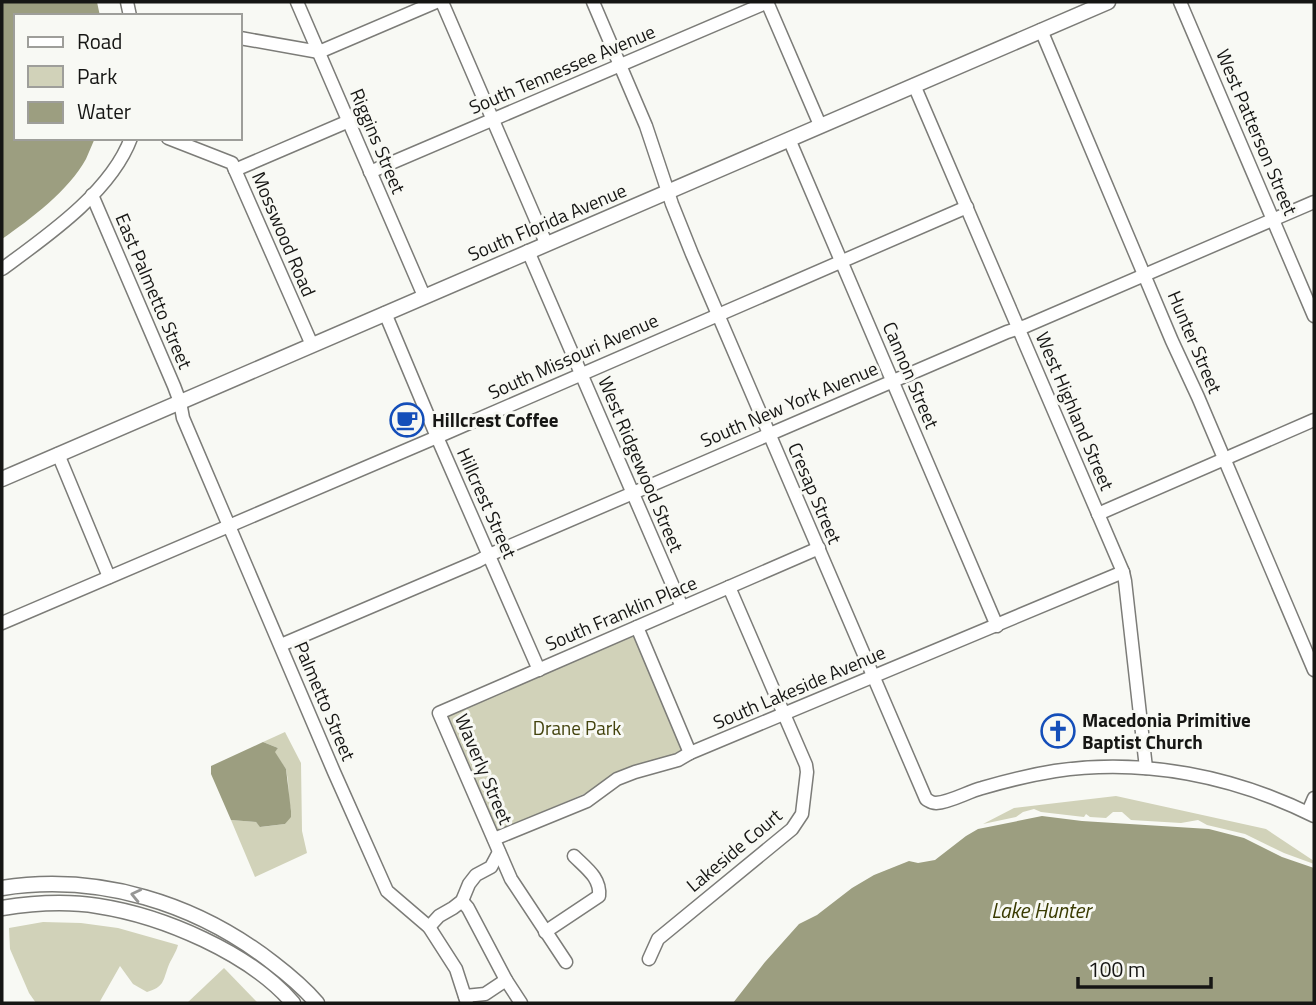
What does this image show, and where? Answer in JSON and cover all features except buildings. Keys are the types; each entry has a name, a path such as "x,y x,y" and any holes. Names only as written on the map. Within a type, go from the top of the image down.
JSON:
{"main road":[{"name":"South Florida Avenue","path":"2,479 1108,2"},
{"path":"2,888 51,883 108,888 154,899 204,919 257,950 302,985 317,1003"},
{"path":"98,906 106,902 180,920 204,919"},
{"path":"2,908 34,904 78,904 142,915 198,938 246,963 293,1003"},
{"path":"198,938 220,939 274,964"}],"street":[{"name":"Riggins Street","path":"298,2 424,296"},
{"path":"242,38 319,52 436,2"},
{"path":"442,2 547,243"},
{"name":"Cresap Street","path":"593,2 646,126 685,235 924,796 930,802 936,803 1028,775 1085,768 1146,768"},
{"path":"767,2 820,125"},
{"name":"South Tennessee Avenue","path":"370,172 767,2"},
{"name":"West Patterson Street","path":"1180,2 1314,316"},
{"name":"Hunter Street","path":"1041,30 1314,670"},
{"name":"West Highland Street","path":"914,85 1123,572 1146,768"},
{"path":"235,170 349,121"},
{"name":"Cannon Street","path":"789,139 997,626"},
{"path":"2,269 54,229 92,195 119,164 130,140"},
{"name":"Mosswood Road","path":"173,140 232,163 312,345"},
{"name":"East Palmetto Street","path":"92,195 230,526"},
{"name":"South New York Avenue","path":"281,645 1314,202"},
{"name":"South Missouri Avenue","path":"2,623 967,207"},
{"name":"West Ridgewood Street","path":"528,251 682,607"},
{"name":"Hillcrest Street","path":"385,313 539,670"},
{"path":"1098,514 1314,420"},
{"path":"58,454 109,577"},
{"name":"Palmetto Street","path":"230,526 387,891 429,927"},
{"name":"South Franklin Place","path":"439,713 818,548"},
{"name":"South Lakeside Avenue","path":"496,846 587,801 617,779 678,760 1123,572"},
{"name":"Lakeside Court","path":"649,959 658,939 792,829 802,814 807,772 785,714 729,587"},
{"path":"637,627 690,753"},
{"name":"Waverly Street","path":"439,713 518,892 565,962"},
{"path":"1146,768 1208,777 1251,789 1311,814 1314,798"},
{"path":"496,846 491,867 476,875 462,901 439,916 429,927 456,969 466,1000 485,994 506,980"},
{"path":"545,932 599,896 600,887 595,877 574,856"},
{"path":"462,901 521,1003"}],"green space":[{"name":"Drane Park","path":"634,633 683,751 496,832 446,717"},
{"path":"285,732 301,763 302,831 307,853 255,877 231,820 256,822 261,827 285,824 291,811 286,769 274,752 278,748 263,742"},
{"path":"1116,796 1266,829 1314,861 1314,864 1245,834 1207,825 1198,820 1181,823 1131,820 1122,812 1113,812 1106,818 1090,817 1086,814 1084,817 1034,809 1016,817 983,824 1014,808"},
{"path":"43,922 118,928 178,945 162,983 153,990 147,992 133,984 120,966 99,1003 36,1003 10,949 9,928"},
{"path":"224,968 258,1003 187,1003"}],"water":[{"path":"2,2 97,2 100,14 14,14 14,140 94,140 79,171 60,193 2,239"},
{"path":"263,742 278,748 275,752 286,769 291,817 285,824 260,827 256,822 231,820 211,774 211,766"},
{"name":"Lake Hunter","path":"1042,816 1209,829 1244,838 1282,857 1314,868 1314,1003 733,1003 799,924 817,915 852,888 874,875 909,861 918,863 935,860 978,829"}],"place":[{"name":"Hillcrest Coffee","path":"407,420"},
{"name":"Macedonia Primitive Baptist Church","path":"1058,731"}]}
